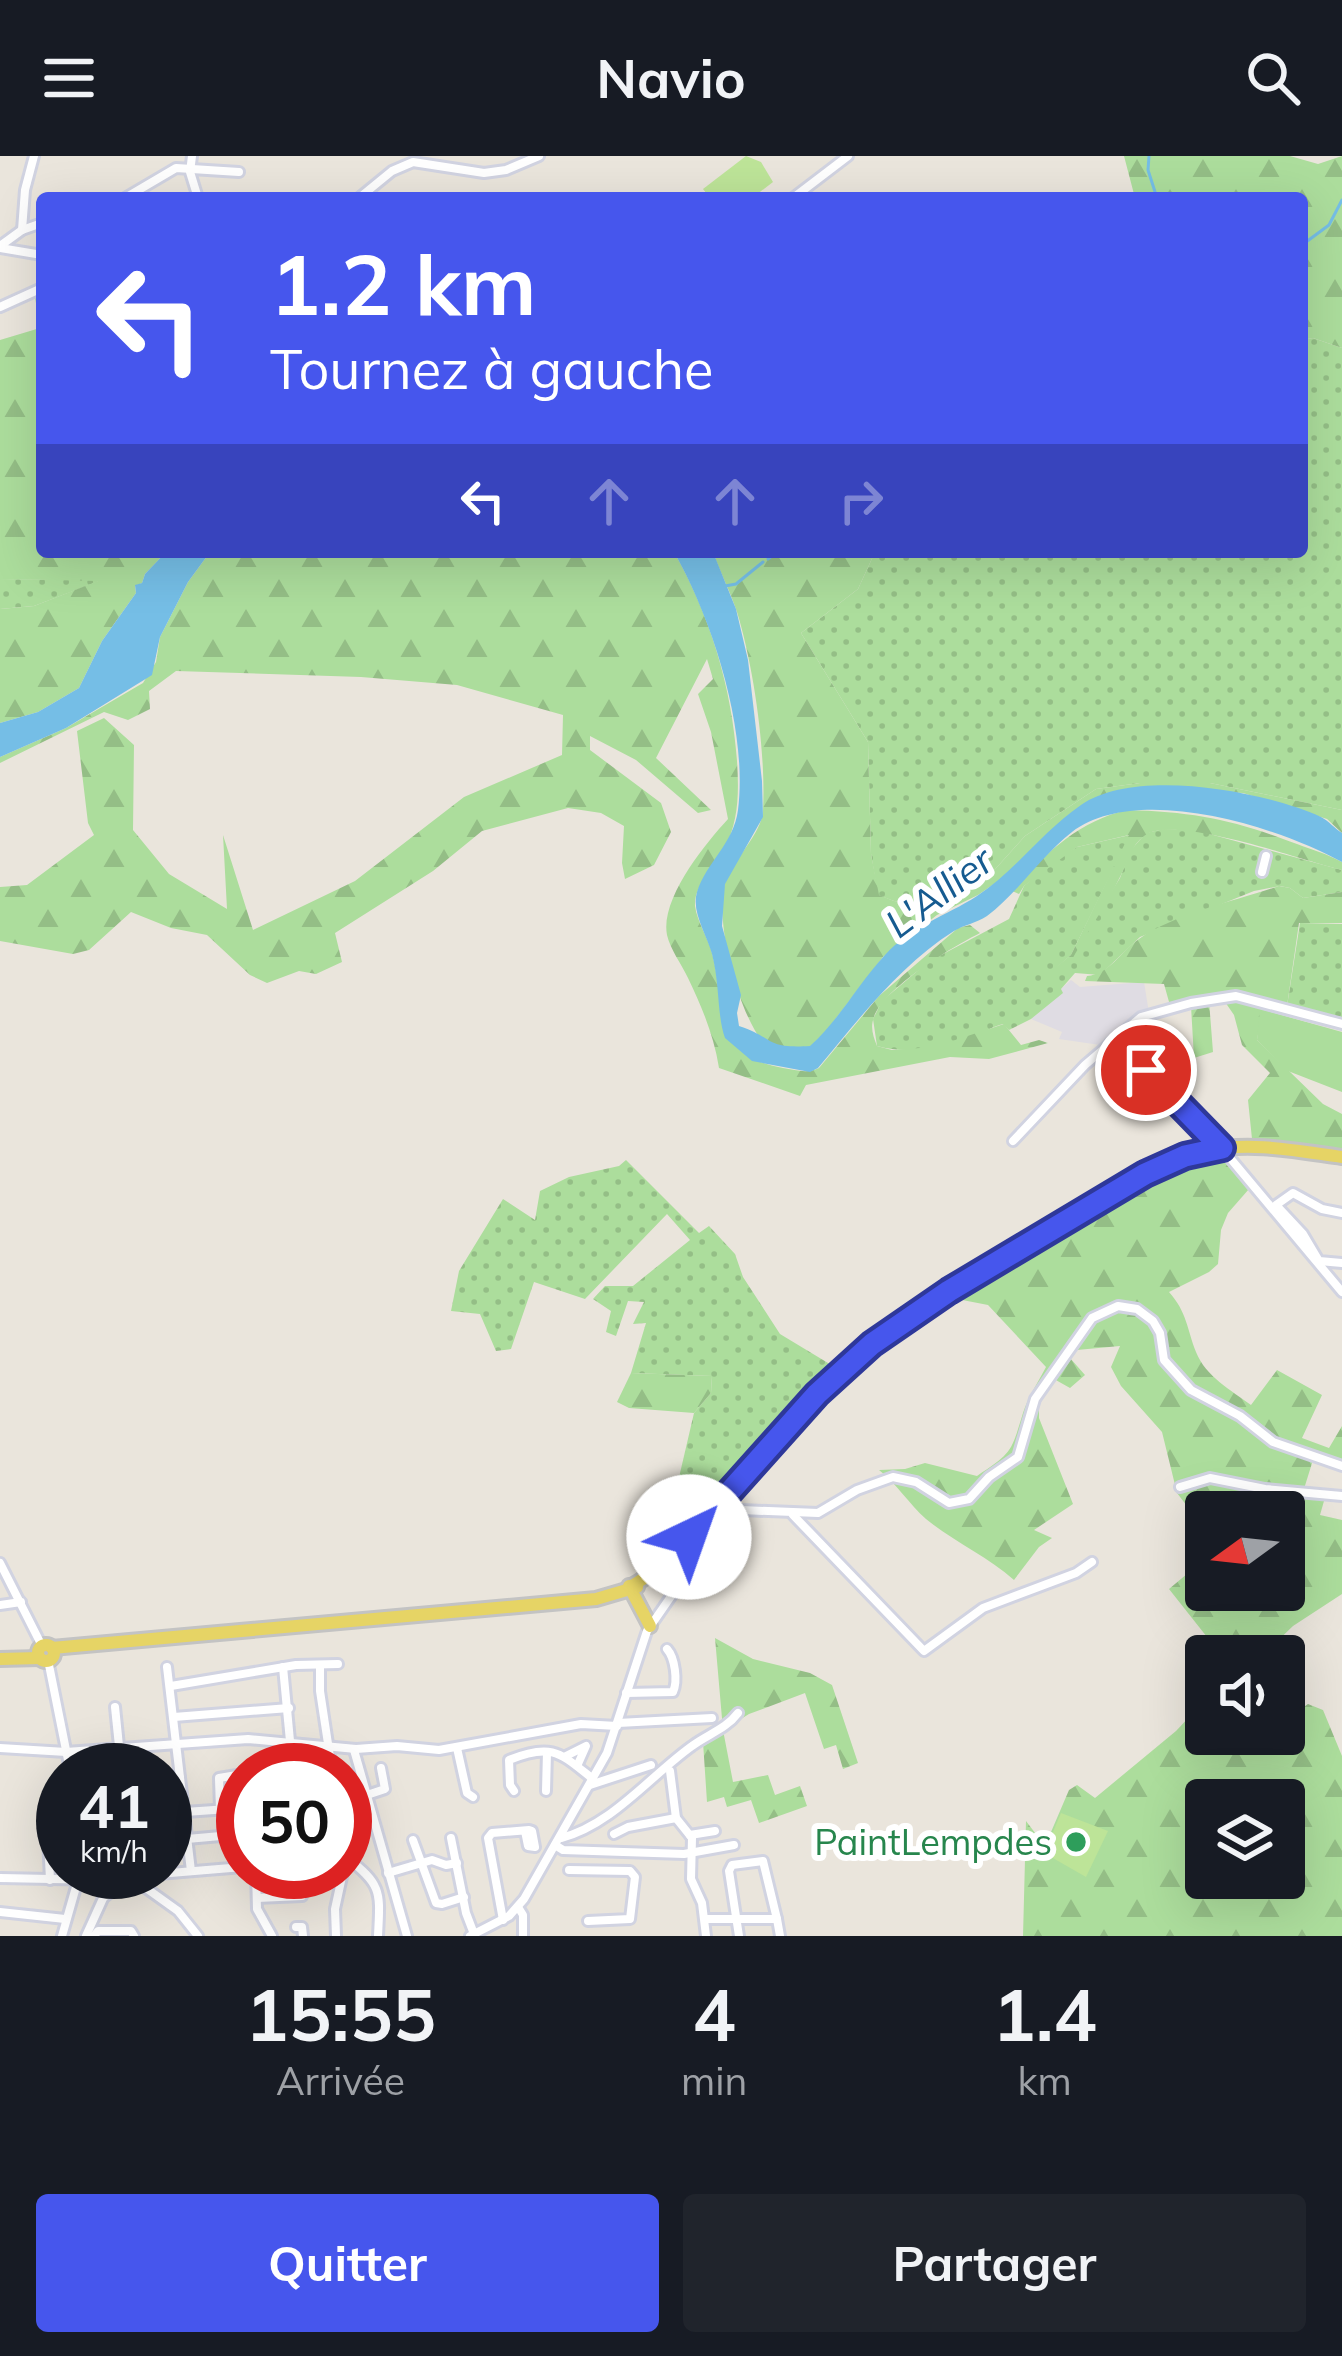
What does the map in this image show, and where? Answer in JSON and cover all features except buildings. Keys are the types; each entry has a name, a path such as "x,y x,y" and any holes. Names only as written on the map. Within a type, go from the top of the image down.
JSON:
{"main road":[{"path":"640,1607 689,1537 817,1394 872,1344 949,1291 1166,1163 1222,1148 1342,1157"},
{"path":"640,1607 650,1574 689,1537"},
{"path":"0,1656 586,1599 640,1607"}],"street":[{"path":"19,233 34,156"},
{"path":"192,156 190,172 196,192"},
{"path":"366,192 405,160 484,173 506,170 539,156"},
{"path":"801,192 845,157"},
{"path":"136,192 176,169 239,172"},
{"path":"3,248 36,226"},
{"path":"3,248 36,254"},
{"path":"0,303 33,291"},
{"path":"1262,872 1266,856"},
{"path":"1012,1141 1141,1017 1219,997 1250,999 1342,1024"},
{"path":"1110,1043 1146,1070 1222,1148 1342,1292"},
{"path":"1342,1213 1322,1209 1293,1192 1276,1205 1319,1261 1342,1263"},
{"path":"451,1838 472,1935 518,1907 591,1782 618,1725 640,1607 730,1513 818,1513 856,1490 893,1478 916,1482 950,1503 969,1499 992,1474 1018,1457 1035,1399 1092,1318 1113,1306 1132,1307 1154,1321 1164,1360 1191,1390 1240,1416 1273,1442 1342,1466"},
{"path":"1180,1487 1210,1478 1342,1496"},
{"path":"792,1514 924,1651 983,1608 1076,1573 1092,1562"},
{"path":"0,1563 46,1653 66,1743"},
{"path":"0,1605 21,1602"},
{"path":"626,1694 672,1693 676,1683 667,1649"},
{"path":"171,1686 283,1667 338,1664"},
{"path":"320,1666 329,1743"},
{"path":"167,1667 177,1743"},
{"path":"283,1667 290,1741"},
{"path":"115,1707 118,1743"},
{"path":"174,1718 289,1708"},
{"path":"557,1842 607,1814 738,1713"},
{"path":"372,1748 458,1748 542,1729 712,1718"},
{"path":"192,1744 248,1739 310,1743"},
{"path":"566,1756 586,1747 578,1764"},
{"path":"0,1748 36,1750"},
{"path":"458,1748 467,1793 473,1797"},
{"path":"500,1750 509,1760 514,1791"},
{"path":"509,1760 547,1752 566,1756 591,1782"},
{"path":"546,1791 547,1752"},
{"path":"591,1782 651,1765"},
{"path":"372,1796 385,1789 381,1768"},
{"path":"670,1771 676,1818 690,1835 692,1879 706,1936"},
{"path":"648,1811 650,1822"},
{"path":"614,1834 676,1818"},
{"path":"372,1823 407,1936"},
{"path":"503,1920 488,1838 525,1831"},
{"path":"690,1835 715,1831"},
{"path":"413,1840 438,1904 464,1897"},
{"path":"557,1842 563,1850 594,1851 690,1852 734,1845"},
{"path":"592,1869 594,1851"},
{"path":"388,1873 434,1860 457,1863"},
{"path":"739,1936 729,1868 759,1860 764,1863 781,1936"},
{"path":"568,1870 630,1871 635,1877 630,1919 588,1921"},
{"path":"0,1878 36,1879"},
{"path":"372,1878 379,1890 378,1936"},
{"path":"62,1936 72,1899"},
{"path":"90,1936 103,1899"},
{"path":"155,1899 178,1911 198,1936"},
{"path":"257,1899 258,1912 272,1936"},
{"path":"336,1936 337,1899"},
{"path":"518,1907 523,1936"},
{"path":"0,1912 65,1919"},
{"path":"705,1919 777,1919"},
{"path":"90,1936 98,1931 122,1934 131,1930 134,1936"}],"shaded area":[{"path":"1071,980 1080,987 1144,982 1149,1013 1100,1045 1059,1039 1062,1032 1031,1019"}],"green space":[{"path":"746,156 761,162 773,182 760,192 703,189"},
{"path":"1124,156 1290,156 1318,164 1342,156 1342,348 1308,339 1308,192 1133,192"},
{"path":"36,329 36,558 160,558 135,586 136,593 102,641 79,688 38,712 0,723 0,609 34,606 98,581 0,579 0,340"},
{"path":"1308,339 1342,348 1342,810 1210,783 1140,783 1096,789 1025,836 989,876 966,892 929,905 878,895 871,854 868,742 801,633 858,589 872,558 1308,558"},
{"path":"206,558 677,558 708,627 734,734 735,817 724,850 698,890 695,906 734,1042 760,1062 801,1071 819,1068 879,996 958,928 970,925 980,933 920,969 880,1006 872,1024 877,1046 892,1050 934,1047 1004,1024 1021,1045 1039,1040 1048,1043 989,1059 950,1057 806,1085 800,1096 719,1068 703,1011 667,935 677,889 728,819 711,732 698,694 713,679 707,659 656,758 711,810 698,813 636,760 590,736 590,750 661,803 671,832 654,865 625,879 624,826 601,813 568,808 482,831 433,871 335,933 342,962 316,974 299,971 267,983 250,975 207,935 171,928 131,912 89,950 73,954 0,941 0,887 27,885 94,835 88,823 77,731 104,718 134,745 133,830 169,874 227,909 223,835 253,930 355,881 464,797 562,755 563,715 457,685 176,671 149,691 150,709 128,720 104,712 0,763 0,757 66,728 143,683 188,582"},
{"path":"715,558 872,558 858,589 801,633 868,742 871,854 879,895 894,901 928,905 966,892 989,876 1025,836 1096,789 1140,783 1210,783 1342,810 1342,833 1327,819 1243,793 1133,788 978,895 937,915 883,957 810,1047 781,1048 762,1041 730,965 723,919 725,883 763,811 761,737 734,604"},
{"path":"0,579 102,580 34,606 0,609"},
{"path":"1127,810 1234,823 1331,857 1342,862 1342,870 1209,834 1159,830 1136,844 1109,898 1061,972 1056,967 1071,955 1129,835 1077,847 1019,894 1012,891 1063,841 1093,822"},
{"path":"1195,830 1342,870 1342,892 1303,898 1280,886 1254,891 1140,937 1100,975 1075,973 1061,989 1063,993 1009,1030 1003,1024 927,1049 877,1046 873,1019 882,1001 928,962 1009,919 1024,886 1056,859 1077,847 1130,835 1071,955 1057,967 1061,971 1120,878 1130,851 1146,833"},
{"path":"1279,886 1303,898 1342,892 1342,923 1299,923 1287,1006 1264,999 1257,1040 1323,1104 1342,1114 1342,1149 1252,1139 1248,1100 1270,1073 1242,1045 1234,1015 1223,999 1209,1001 1213,1052 1194,1058 1191,1006 1171,1009 1164,984 1085,981 1153,930"},
{"path":"1300,923 1342,924 1342,1021 1287,1006"},
{"path":"1260,1009 1342,1032 1342,1092 1288,1071 1257,1040"},
{"path":"1222,1156 1249,1189 1228,1213 1218,1264 1169,1292 1183,1314 1200,1361 1251,1405 1277,1370 1322,1395 1302,1438 1329,1448 1342,1426 1342,1469 1313,1460 1303,1491 1185,1491 1185,1503 1177,1493 1162,1432 1121,1386 1111,1367 1120,1346 1077,1350 1070,1358 1085,1375 1070,1388 1054,1379 1039,1405 1039,1418 1073,1504 1034,1530 1052,1538 1039,1547 1014,1580 926,1519 879,1470 925,1463 977,1476 998,1462 1009,1450 1046,1367 988,1305 952,1298 1153,1177 1187,1162"},
{"path":"626,1160 699,1233 709,1226 735,1254 743,1277 780,1334 833,1366 683,1533 667,1529 694,1413 711,1393 712,1376 631,1373 646,1323 633,1324 644,1302 628,1301 616,1336 606,1332 611,1311 593,1299 605,1286 633,1286 690,1240 667,1214 585,1299 534,1282 511,1349 496,1351 480,1314 451,1311 459,1271 503,1199 535,1220 540,1191"},
{"path":"631,1373 712,1376 711,1393 694,1413 629,1408 617,1402"},
{"path":"1305,1492 1326,1494 1320,1515 1342,1520 1342,1594 1284,1635 1205,1635 1186,1611 1305,1611"},
{"path":"1185,1576 1185,1609 1169,1589"},
{"path":"715,1638 753,1659 810,1673 832,1685 858,1763 843,1769 836,1745 824,1749 805,1693 749,1714 723,1730"},
{"path":"1305,1706 1323,1710 1342,1756 1342,1936 1023,1936 1026,1821 1045,1846 1069,1790 1077,1785 1095,1798 1185,1721 1185,1755 1305,1755"},
{"path":"723,1730 733,1782 768,1775 775,1795 800,1786 807,1806 759,1823 751,1800 727,1807 724,1797 707,1802 703,1742"},
{"name":"PaintLempdes","path":"1061,1813 1108,1831 1086,1877 1044,1853"}],"water":[{"path":"160,558 206,558 160,637 152,675 66,728 0,757 0,723 38,712 79,688 102,641"},
{"path":"677,558 715,558 736,609 748,660 763,817 725,884 722,926 741,995 739,1026 770,1041 810,1046 895,945 977,896 1067,815 1104,794 1133,787 1200,787 1297,807 1342,833 1342,862 1282,836 1208,815 1169,810 1100,817 1072,832 987,916 954,931 916,960 818,1068 810,1072 752,1061 725,1038 715,966 696,900 735,822 740,779 724,677"}],"waterway":[{"path":"1149,156 1155,192"},
{"path":"1308,241 1329,225 1342,200"},
{"path":"725,586 736,584 763,562"}],"place":[{"name":"PaintLempdes","path":"1076,1842"}],"route":[{"path":"689,1537 817,1394 896,1325 1145,1174 1185,1156 1222,1148 1146,1070"}],"water label":[{"name":"L'Allier","path":"939,892"}]}
